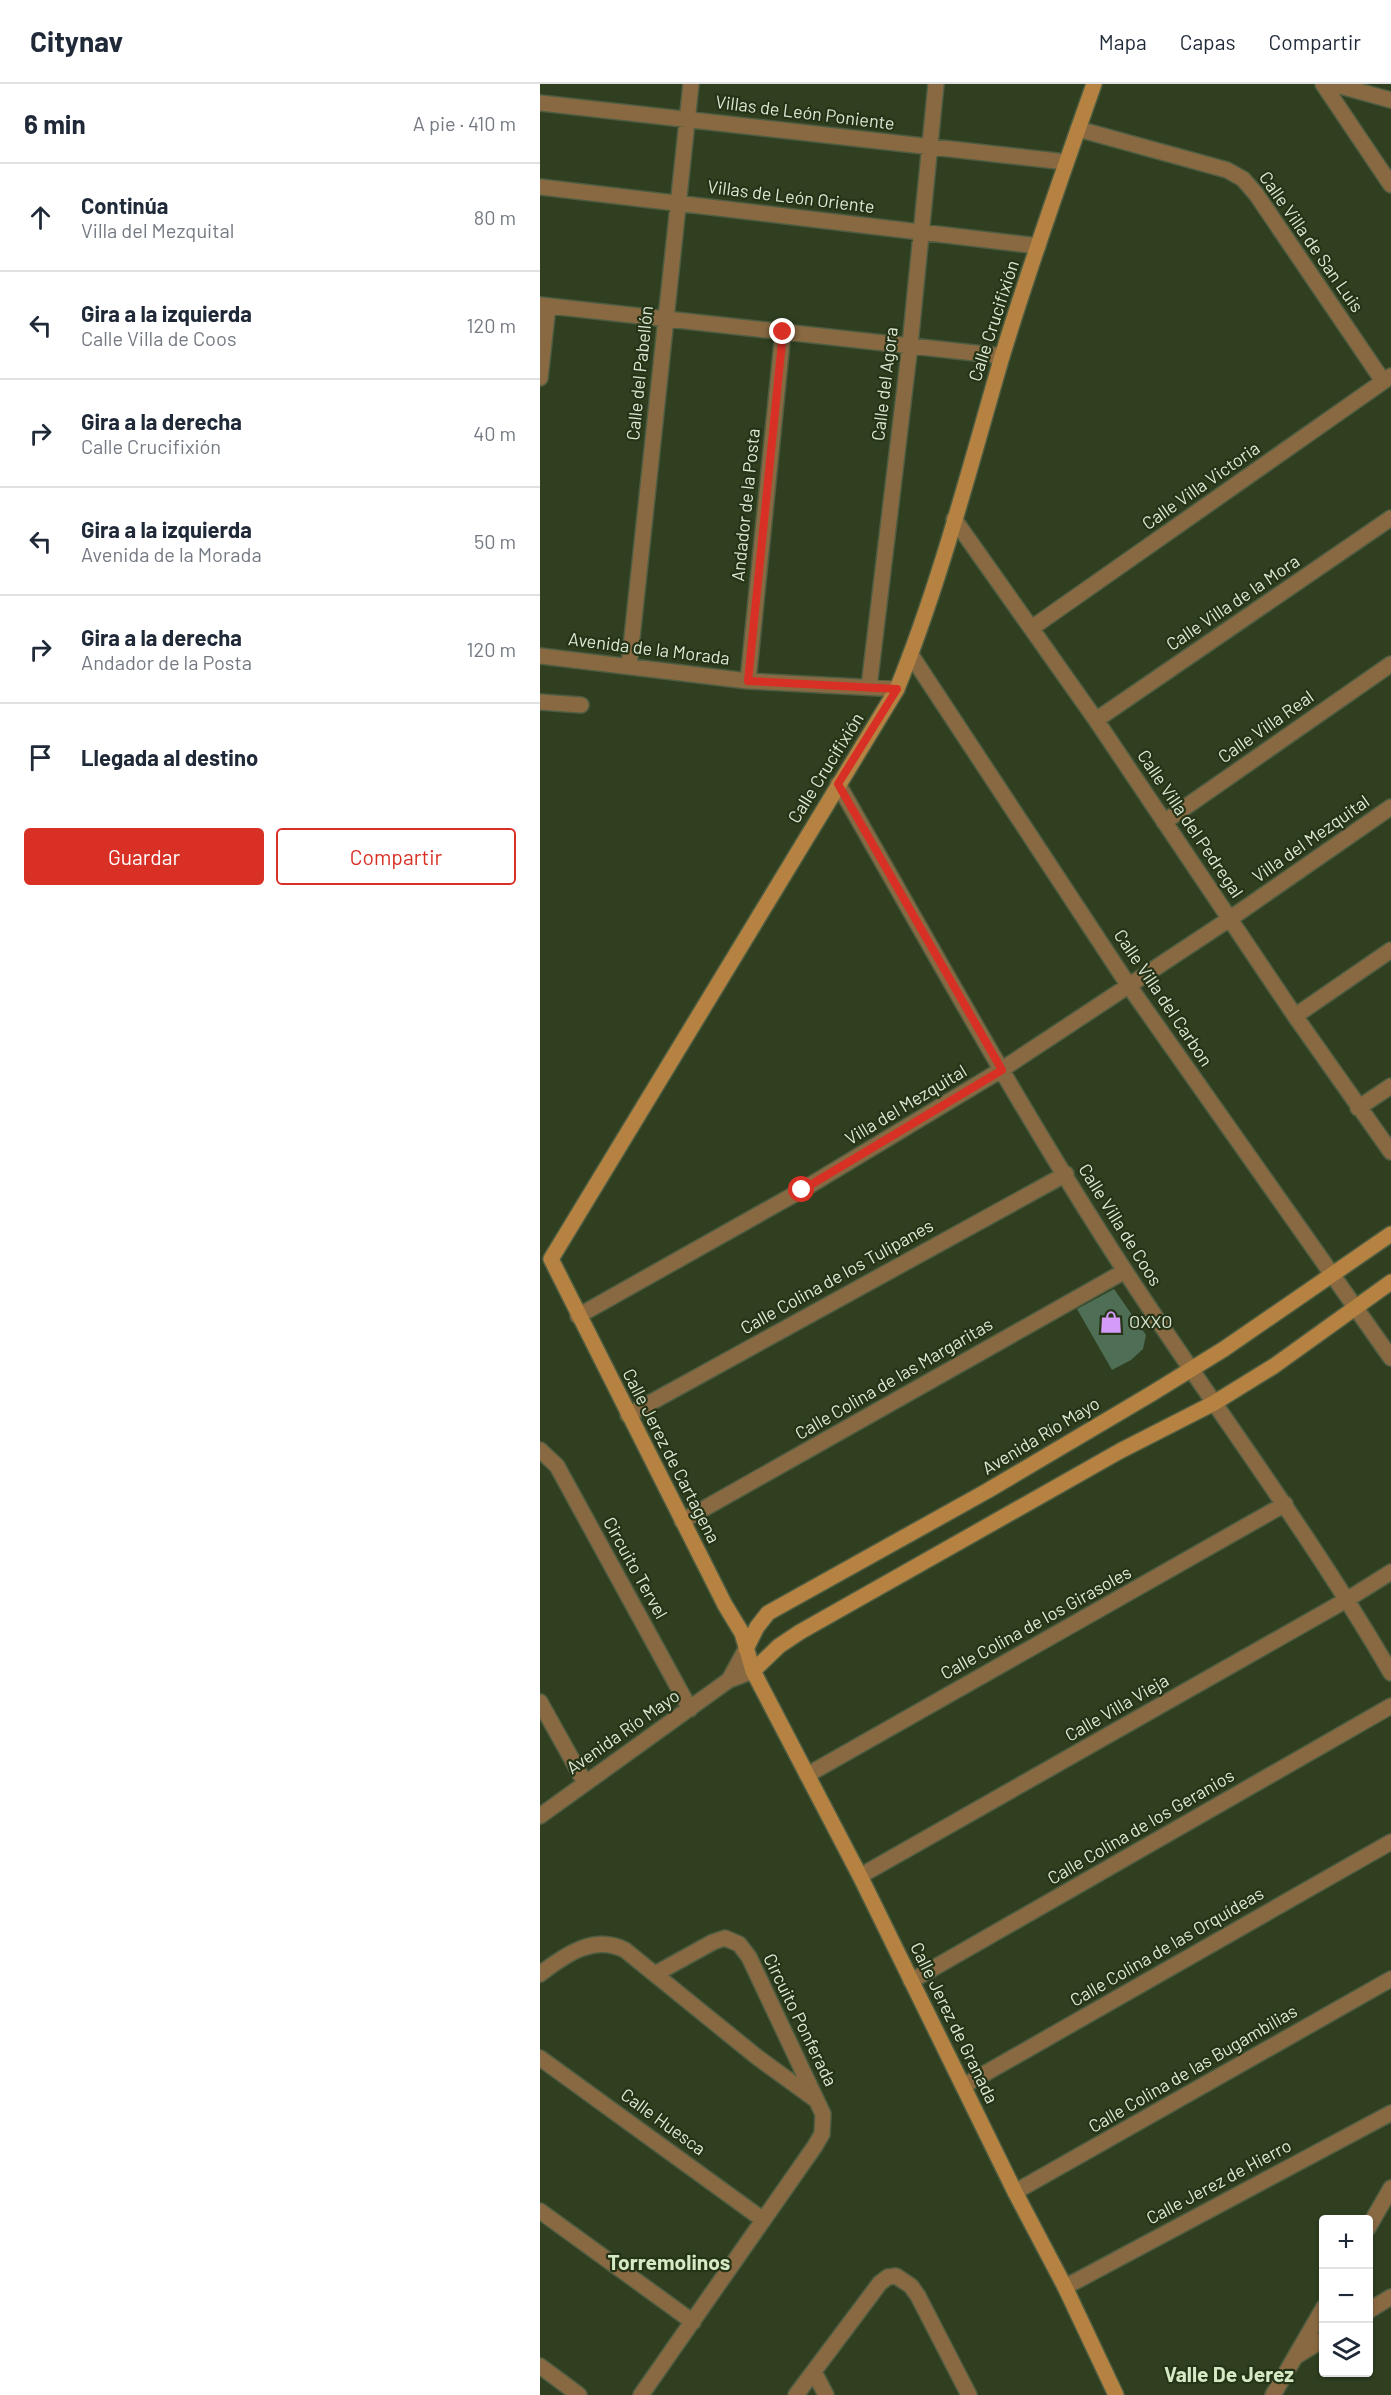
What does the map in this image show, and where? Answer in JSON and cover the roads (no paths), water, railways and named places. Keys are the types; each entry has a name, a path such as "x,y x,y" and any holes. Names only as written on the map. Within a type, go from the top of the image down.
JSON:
{"street":[{"name":"Calle del Pabellón","path":"629,666 691,84"},
{"name":"Calle del Agora","path":"869,687 910,345 936,84"},
{"name":"Calle Crucifixión","path":"545,1259 897,689 954,519 1002,356 1094,84"},
{"path":"1323,84 1391,185"},
{"path":"1333,84 1391,100"},
{"name":"Villas de León Poniente","path":"540,104 687,118 1066,162"},
{"name":"Calle Villa de San Luis","path":"1078,129 1227,170 1243,179 1387,379"},
{"name":"Villas de León Oriente","path":"540,187 1038,246"},
{"path":"540,378 544,305 1002,356"},
{"name":"Andador de la Posta","path":"748,681 783,332"},
{"name":"Calle Villa Victoria","path":"1033,627 1387,379"},
{"name":"Calle Villa de la Mora","path":"1096,720 1391,518"},
{"name":"Calle Villa del Pedregal","path":"954,519 1033,627 1295,1016 1391,1152"},
{"name":"Calle Villa del Carbon","path":"910,655 1129,986 1391,1358"},
{"name":"Avenida de la Morada","path":"540,656 748,681 897,689"},
{"name":"Calle Villa Real","path":"1164,822 1391,664"},
{"path":"540,702 581,705"},
{"name":"Calle Villa de Coos","path":"838,784 1002,1070 1125,1271 1348,1599 1391,1673"},
{"name":"Villa del Mezquital","path":"578,1316 802,1190 1002,1070 1231,918 1391,807"},
{"path":"1295,1016 1391,950"},
{"path":"1358,1108 1391,1086"},
{"name":"Calle Colina de los Tulipanes","path":"628,1415 1066,1174"},
{"name":"Avenida Río Mayo","path":"729,1680 757,1627 768,1612 977,1497 1191,1370 1391,1234"},
{"name":"Calle Jerez de Cartagena","path":"545,1259 578,1316 725,1605 734,1618 753,1671"},
{"name":"Calle Colina de las Margaritas","path":"682,1521 1125,1271"},
{"name":"Avenida Río Mayo","path":"540,1816 729,1680 753,1671 779,1647 822,1620 1120,1451 1214,1403 1274,1366 1391,1282"},
{"name":"Circuito Tervel","path":"540,1450 557,1466 690,1709"},
{"name":"Calle Colina de los Girasoles","path":"807,1775 1285,1504"},
{"name":"Calle Villa Vieja","path":"860,1876 1348,1599 1391,1572"},
{"name":"Calle Jerez de Granada","path":"753,1671 860,1876 1015,2192 1065,2287 1116,2395"},
{"path":"540,1702 585,1783"},
{"name":"Calle Colina de los Geranios","path":"911,1981 1391,1706"},
{"name":"Calle Colina de las Orquídeas","path":"963,2086 1391,1842"},
{"name":"Circuito Ponferada","path":"641,2395 822,2134 823,2114 749,1957 740,1944 725,1938 713,1942 655,1974"},
{"name":"Circuito Ponferada","path":"540,1974 578,1950 602,1942 613,1944 655,1974 756,2057 818,2102"},
{"name":"Calle Colina de las Bugambilias","path":"1015,2192 1391,1979"},
{"name":"Calle Huesca","path":"540,2058 762,2219"},
{"name":"Calle Jerez de Hierro","path":"1065,2287 1391,2113"},
{"path":"1373,2219 1391,2188"},
{"path":"540,2211 693,2322"},
{"path":"796,2395 880,2283 888,2277 896,2276 911,2286 918,2296 969,2395"},
{"path":"1373,2308 1391,2297"},
{"path":"1273,2395 1319,2314"},
{"path":"1295,2357 1319,2342"},
{"path":"540,2366 579,2395"},
{"path":"814,2372 826,2395"}],"place":[{"name":"OXXO","path":"1111,1322"}],"district":[{"name":"Torremolinos","path":"669,2263"},
{"name":"Valle De Jerez","path":"1229,2375"}]}
